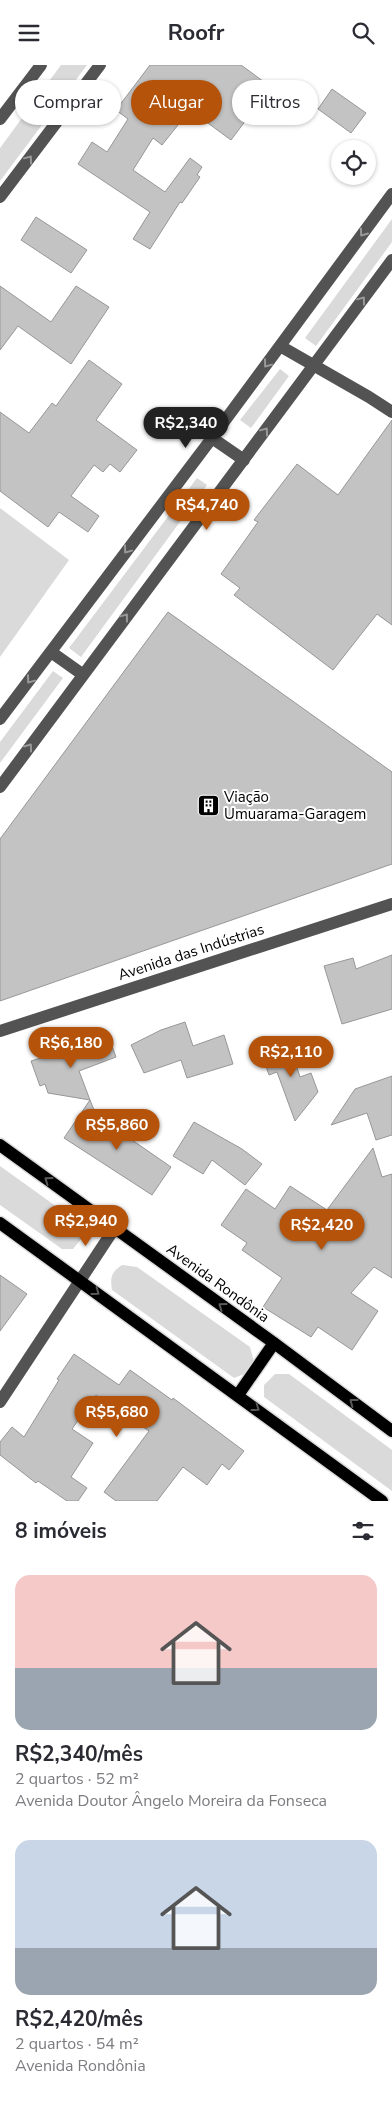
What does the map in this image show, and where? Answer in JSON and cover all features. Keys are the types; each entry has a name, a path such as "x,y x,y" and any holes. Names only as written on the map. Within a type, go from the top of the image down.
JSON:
{"main road":[{"name":"Avenida Rondônia","path":"0,1145 274,1343 392,1431"},
{"path":"0,1223 382,1501"},
{"path":"238,1395 274,1343"}],"street":[{"path":"0,119 41,65"},
{"path":"0,197 100,65"},
{"path":"0,719 212,438 392,194"},
{"path":"0,787 82,674 392,260"},
{"path":"280,346 370,397 392,412"},
{"path":"212,438 244,460"},
{"path":"51,652 82,674"},
{"name":"Avenida das Indústrias","path":"0,1031 392,904"},
{"path":"0,1402 114,1229"}],"shaded area":[{"path":"61,65 87,65 76,80 50,80"},
{"path":"17,125 42,125 0,181 0,148"},
{"path":"392,219 392,242 316,346 305,338"},
{"path":"280,369 289,376 251,428 240,420"},
{"path":"197,478 207,485 81,657 69,648"},
{"path":"0,508 69,560 0,657"},
{"path":"53,671 63,678 0,763 0,742"},
{"path":"0,1166 85,1227 85,1234 73,1249 62,1249 0,1205"},
{"path":"122,1265 137,1267 250,1347 254,1362 244,1374 234,1378 112,1290 112,1276"},
{"path":"275,1374 289,1374 392,1450 392,1491 264,1397 264,1385"}],"building":[{"path":"150,65 241,65 261,80 232,80 232,125 242,125 231,140 210,125 222,125 222,80 139,80"},
{"path":"332,89 366,113 351,133 318,109"},
{"path":"131,90 131,125 178,125 162,145 153,138 133,170 165,192 190,158 202,167 197,175 200,177 182,203 180,202 150,249 133,239 150,212 78,164 92,142 107,152 128,119 121,114 121,103"},
{"path":"36,217 87,250 71,273 21,240"},
{"path":"0,286 51,322 76,286 109,307 71,364 18,326 0,350"},
{"path":"89,360 122,384 96,420 137,450 120,472 110,464 103,472 94,465 71,496 99,516 88,532 59,512 48,527 0,491 0,412 29,433 52,403 56,406"},
{"path":"392,420 392,625 377,614 333,670 234,595 240,588 221,574 258,522 254,520 297,464 338,495"},
{"name":"Viação Umuarama-Garagem","path":"168,612 392,772 392,864 0,1001 0,839"},
{"path":"392,955 392,1009 342,1024 324,966 353,958 356,969"},
{"path":"185,1022 193,1046 224,1035 233,1064 187,1078 181,1060 144,1073 131,1045 161,1030"},
{"path":"109,1038 116,1057 79,1071 90,1100 48,1093 45,1084 40,1086 31,1061 70,1049 71,1052"},
{"path":"289,1043 300,1077 311,1073 318,1092 295,1121 277,1072 269,1075 261,1052"},
{"path":"392,1076 392,1135 376,1140 367,1113 331,1125 355,1089"},
{"path":"90,1100 96,1115 171,1167 152,1195 64,1138"},
{"path":"194,1122 242,1149 262,1164 245,1185 212,1160 203,1174 173,1156"},
{"path":"373,1148 382,1177 392,1174 392,1278 374,1267 351,1293 378,1311 352,1350 318,1327 311,1337 263,1307 282,1278 242,1250 247,1243 221,1225 246,1189 275,1209 290,1186 327,1210"},
{"path":"0,1275 27,1294 0,1331"},
{"path":"74,1354 119,1385 130,1370 172,1400 173,1398 244,1451 229,1470 222,1464 207,1485 183,1467 157,1501 116,1501 104,1492 149,1431 96,1395 72,1429 93,1443 71,1477 87,1488 78,1501 67,1501 38,1481 36,1483 0,1455 0,1442 12,1427 24,1437 59,1380 57,1379"}],"place":[{"name":"Viação Umuarama-Garagem","path":"208,806"}]}
